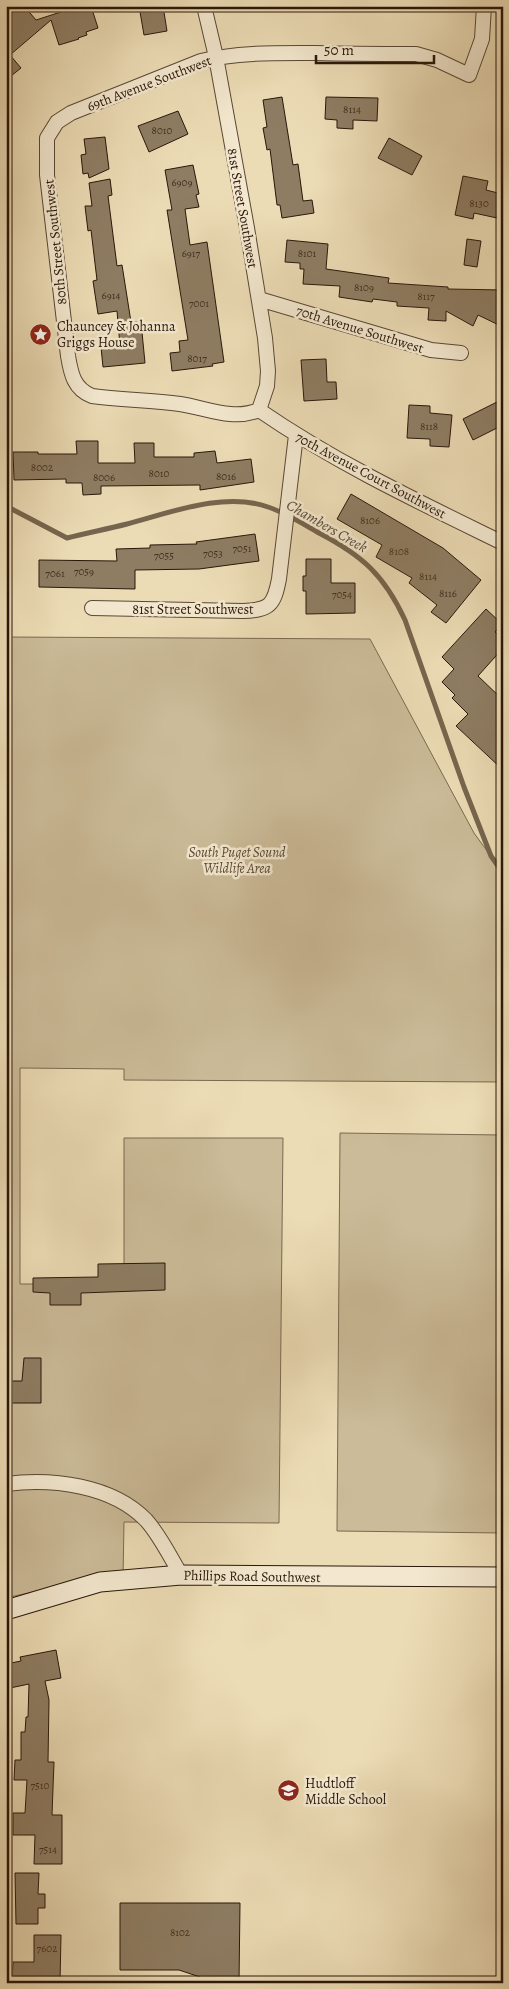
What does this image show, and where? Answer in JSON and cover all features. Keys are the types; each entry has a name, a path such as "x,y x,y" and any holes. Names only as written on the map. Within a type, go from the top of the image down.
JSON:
{"street":[{"name":"81st Street Southwest","path":"204,6 216,58 259,299 268,371 267,386 258,410"},
{"name":"69th Avenue Southwest","path":"47,138 57,122 71,113 201,61 216,58 246,54 277,53 416,54 437,60 469,75 482,39 484,6"},
{"name":"80th Street Southwest","path":"47,138 47,175 68,356 76,384 86,394 92,396 180,404 215,413 237,415 249,414 258,410"},
{"name":"70th Avenue Southwest","path":"259,299 431,350 461,353"},
{"name":"70th Avenue Court Southwest","path":"258,410 347,465 503,543"},
{"name":"81st Street Southwest","path":"92,608 243,611 263,609 274,602 277,593 296,435"},
{"path":"6,1484 29,1481 76,1486 115,1498 137,1511 148,1522 181,1575"},
{"name":"Phillips Road Southwest","path":"6,1610 100,1582 181,1575 503,1577"}],"green space":[{"name":"South Puget Sound Wildlife Area","path":"6,637 370,639 474,833 503,873 503,1082 124,1080 124,1069 20,1068 20,1284 124,1284 124,1138 283,1138 279,1523 124,1522 123,1580 81,1581 6,1598"},
{"path":"340,1133 503,1135 503,1533 337,1531"}],"building":[{"path":"6,6 12,6 16,11 24,6 36,20 67,10 67,12 91,6 98,28 86,32 87,35 79,39 59,45 51,20 10,55 21,68 6,80"},
{"path":"139,6 163,6 167,31 144,35"},
{"path":"282,97 293,165 298,164 303,201 312,200 314,213 282,218 280,205 277,205 270,149 267,150 263,128 267,127 263,100"},
{"path":"326,97 378,98 377,121 353,120 353,129 337,128 337,120 325,119"},
{"path":"178,111 188,134 149,152 138,126"},
{"path":"105,137 109,169 89,178 88,173 83,174 81,155 86,154 84,139"},
{"path":"389,138 422,156 412,175 378,158"},
{"path":"193,165 199,194 196,195 199,207 185,209 190,245 207,242 224,362 212,364 213,366 172,371 170,353 180,352 179,341 188,340 167,210 172,210 165,170"},
{"path":"463,176 488,181 486,190 502,194 497,218 474,213 473,219 455,215"},
{"path":"110,179 112,195 108,196 117,266 122,265 131,322 141,322 145,363 103,367 101,347 120,346 117,311 98,314 93,281 97,280 91,230 88,231 85,206 92,206 89,183"},
{"path":"467,239 481,241 477,267 464,265"},
{"path":"287,240 328,244 326,269 389,278 388,283 448,287 448,289 503,290 503,327 478,315 473,326 446,311 446,321 428,320 429,308 397,306 397,302 373,299 372,302 339,297 340,286 303,284 304,269 300,269 300,263 285,262"},
{"path":"326,359 327,382 336,382 337,399 304,401 301,360"},
{"path":"503,399 503,425 473,440 463,419"},
{"path":"409,405 430,406 430,413 452,415 449,447 430,446 430,439 407,438"},
{"path":"76,441 98,441 98,463 135,463 134,443 154,443 154,457 194,457 194,453 215,451 217,463 251,459 254,482 200,490 200,485 101,486 101,494 83,495 82,483 66,483 66,479 14,480 13,452 77,454"},
{"path":"351,494 443,548 481,580 446,623 431,612 437,605 409,583 412,578 376,557 382,545 337,519"},
{"path":"255,534 259,561 199,569 135,570 135,589 39,587 39,560 117,561 116,549 150,548 150,545 197,544 196,542"},
{"path":"306,559 331,559 331,583 355,583 355,613 306,614 306,591 303,591 303,576 306,576"},
{"path":"486,609 502,624 495,632 503,639 503,648 478,676 503,700 503,770 456,726 468,714 452,698 455,695 442,682 454,669 442,657"},
{"path":"165,1263 165,1290 81,1293 81,1305 50,1305 50,1293 33,1292 33,1278 98,1277 98,1264"},
{"path":"24,1358 41,1358 41,1403 6,1403 7,1381 22,1381"},
{"path":"56,1650 61,1678 45,1681 49,1700 48,1762 54,1762 52,1815 62,1815 62,1864 34,1864 35,1835 13,1835 13,1813 25,1813 27,1780 14,1780 15,1760 21,1760 21,1732 25,1732 26,1717 28,1717 29,1684 10,1688 6,1664 21,1661 20,1657"},
{"path":"15,1873 39,1873 38,1894 45,1894 45,1908 38,1908 38,1924 16,1924"},
{"path":"120,1903 240,1903 239,1983 200,1983 200,1977 179,1970 120,1970"},
{"path":"34,1935 61,1935 60,1982 12,1983 13,1962 34,1962"}],"waterway":[{"name":"Chambers Creek","path":"6,506 67,538 197,505 233,501 251,503 288,515 348,550 371,568 380,579 405,620 464,787 491,856 503,873"}],"place":[{"name":"Chauncey & Johanna Griggs House","path":"41,334"},
{"name":"Hudtloff Middle School","path":"289,1791"}]}
